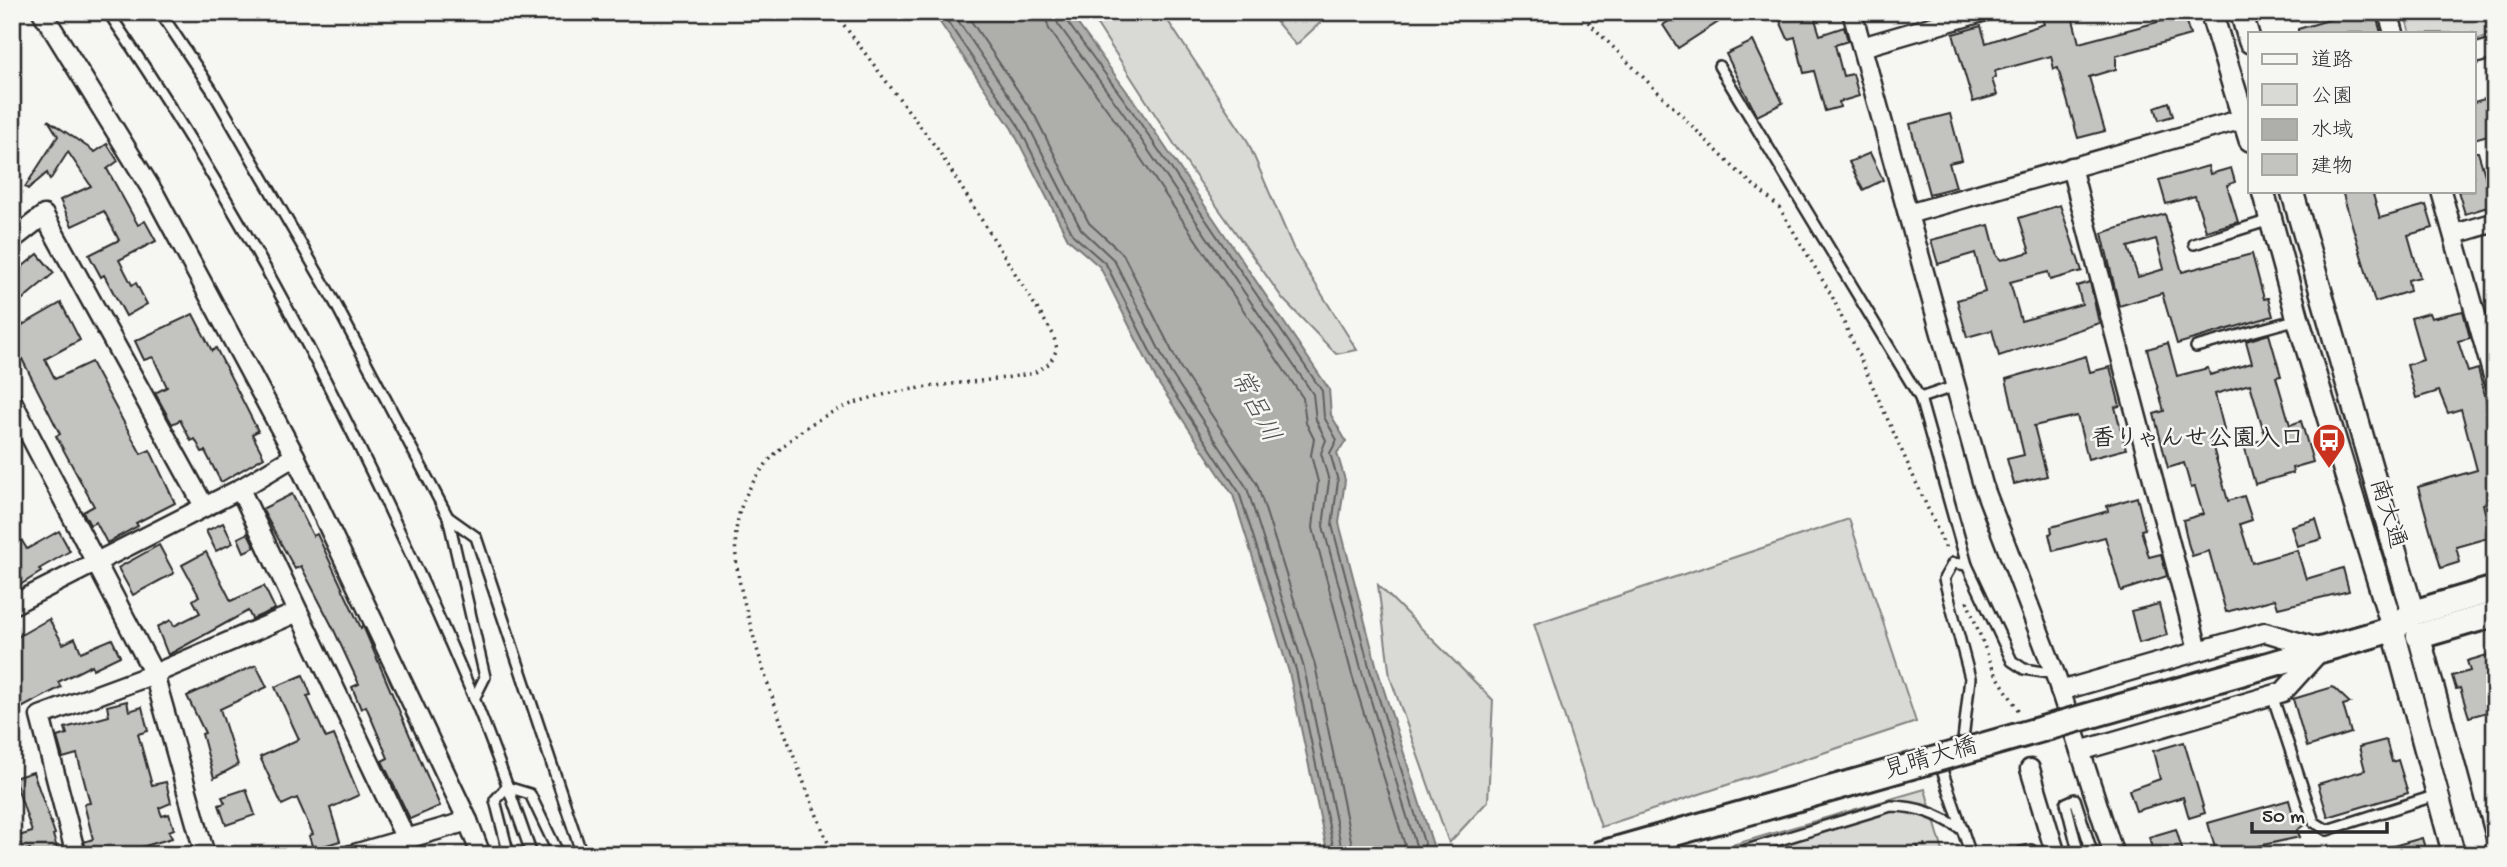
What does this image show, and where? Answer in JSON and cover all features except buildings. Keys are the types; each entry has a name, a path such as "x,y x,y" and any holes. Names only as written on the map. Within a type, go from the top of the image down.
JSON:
{"main road":[{"path":"2416,624 2495,589"},
{"path":"2393,629 2495,614"},
{"name":"見晴大橋","path":"1597,855 2393,629"}],"street":[{"path":"42,12 155,195 295,456 468,821 481,855"},
{"path":"1852,12 1983,485 2058,683 2113,855"},
{"path":"1861,47 1982,12"},
{"path":"1908,215 2247,118 2211,12"},
{"path":"2241,12 2248,35"},
{"path":"2388,12 2394,32"},
{"path":"2476,53 2495,48"},
{"path":"2071,167 2198,650"},
{"name":"南大通","path":"2263,192 2298,318 2393,629 2454,855"},
{"name":"南大通","path":"2292,192 2479,855"},
{"path":"2441,192 2495,383"},
{"path":"12,240 44,215 204,506"},
{"path":"2455,234 2495,222"},
{"path":"12,401 154,674 205,855"},
{"path":"13,603 240,489 295,456"},
{"path":"240,489 406,839"},
{"path":"76,855 40,716 154,674 298,611"},
{"path":"2058,683 2265,632 2322,649 2283,692 2080,751"},
{"path":"2030,769 2056,855"},
{"path":"351,855 468,821"}],"lane":[{"path":"108,12 150,74 276,287 373,472 474,699 532,855"},
{"path":"159,12 212,90 334,301 447,517 485,677 474,699"},
{"path":"1719,66 1920,398 1967,565 2012,660 2024,669 2058,683"},
{"path":"2194,244 2270,220"},
{"path":"2196,347 2298,318"},
{"path":"1920,398 1957,386"},
{"path":"447,517 476,537 582,855"},
{"path":"1967,565 1953,563 1944,579 1970,678 1963,740 1942,770 1971,855"},
{"path":"2272,695 2314,822 2327,831 2437,795"},
{"path":"507,787 495,800 509,855"},
{"path":"507,787 530,794 559,855"},
{"path":"2079,855 2066,803 2075,799 2093,855"},
{"path":"1730,855 1891,806 1913,806 1938,815 1963,830"},
{"path":"2023,855 2022,852 2031,850 2033,855"}],"path":[{"path":"833,855 792,753 760,659 738,580 736,531 748,491 771,458 803,431 835,411 874,397 1034,373 1050,363 1057,349 1053,334 938,150 834,12"},
{"path":"1578,12 1736,170 1779,207 1832,296 1953,563"},
{"path":"1966,598 1993,669 2024,724"},
{"path":"1890,855 1924,845 1927,855"}],"green space":[{"path":"1089,12 1162,12 1247,140 1294,250 1357,350 1336,354 1283,299 1189,167"},
{"path":"1268,12 1332,12 1296,45"},
{"path":"2404,12 2495,12 2495,35 2476,40 2476,32 2410,32"},
{"path":"1849,519 1916,722 1601,827 1534,624"},
{"path":"1378,585 1493,700 1488,801 1449,843 1390,677"},
{"path":"1925,789 1944,855 1698,855"}],"water":[{"name":"常呂川","path":"933,12 1069,12 1136,104 1329,389 1331,415 1346,441 1337,453 1345,480 1339,523 1377,668 1436,855 1328,855 1289,672 1233,495 1157,381 1100,267 1068,239 1012,129"}],"place":[{"name":"香りゃんせ公園入口","path":"2329,470"}]}
